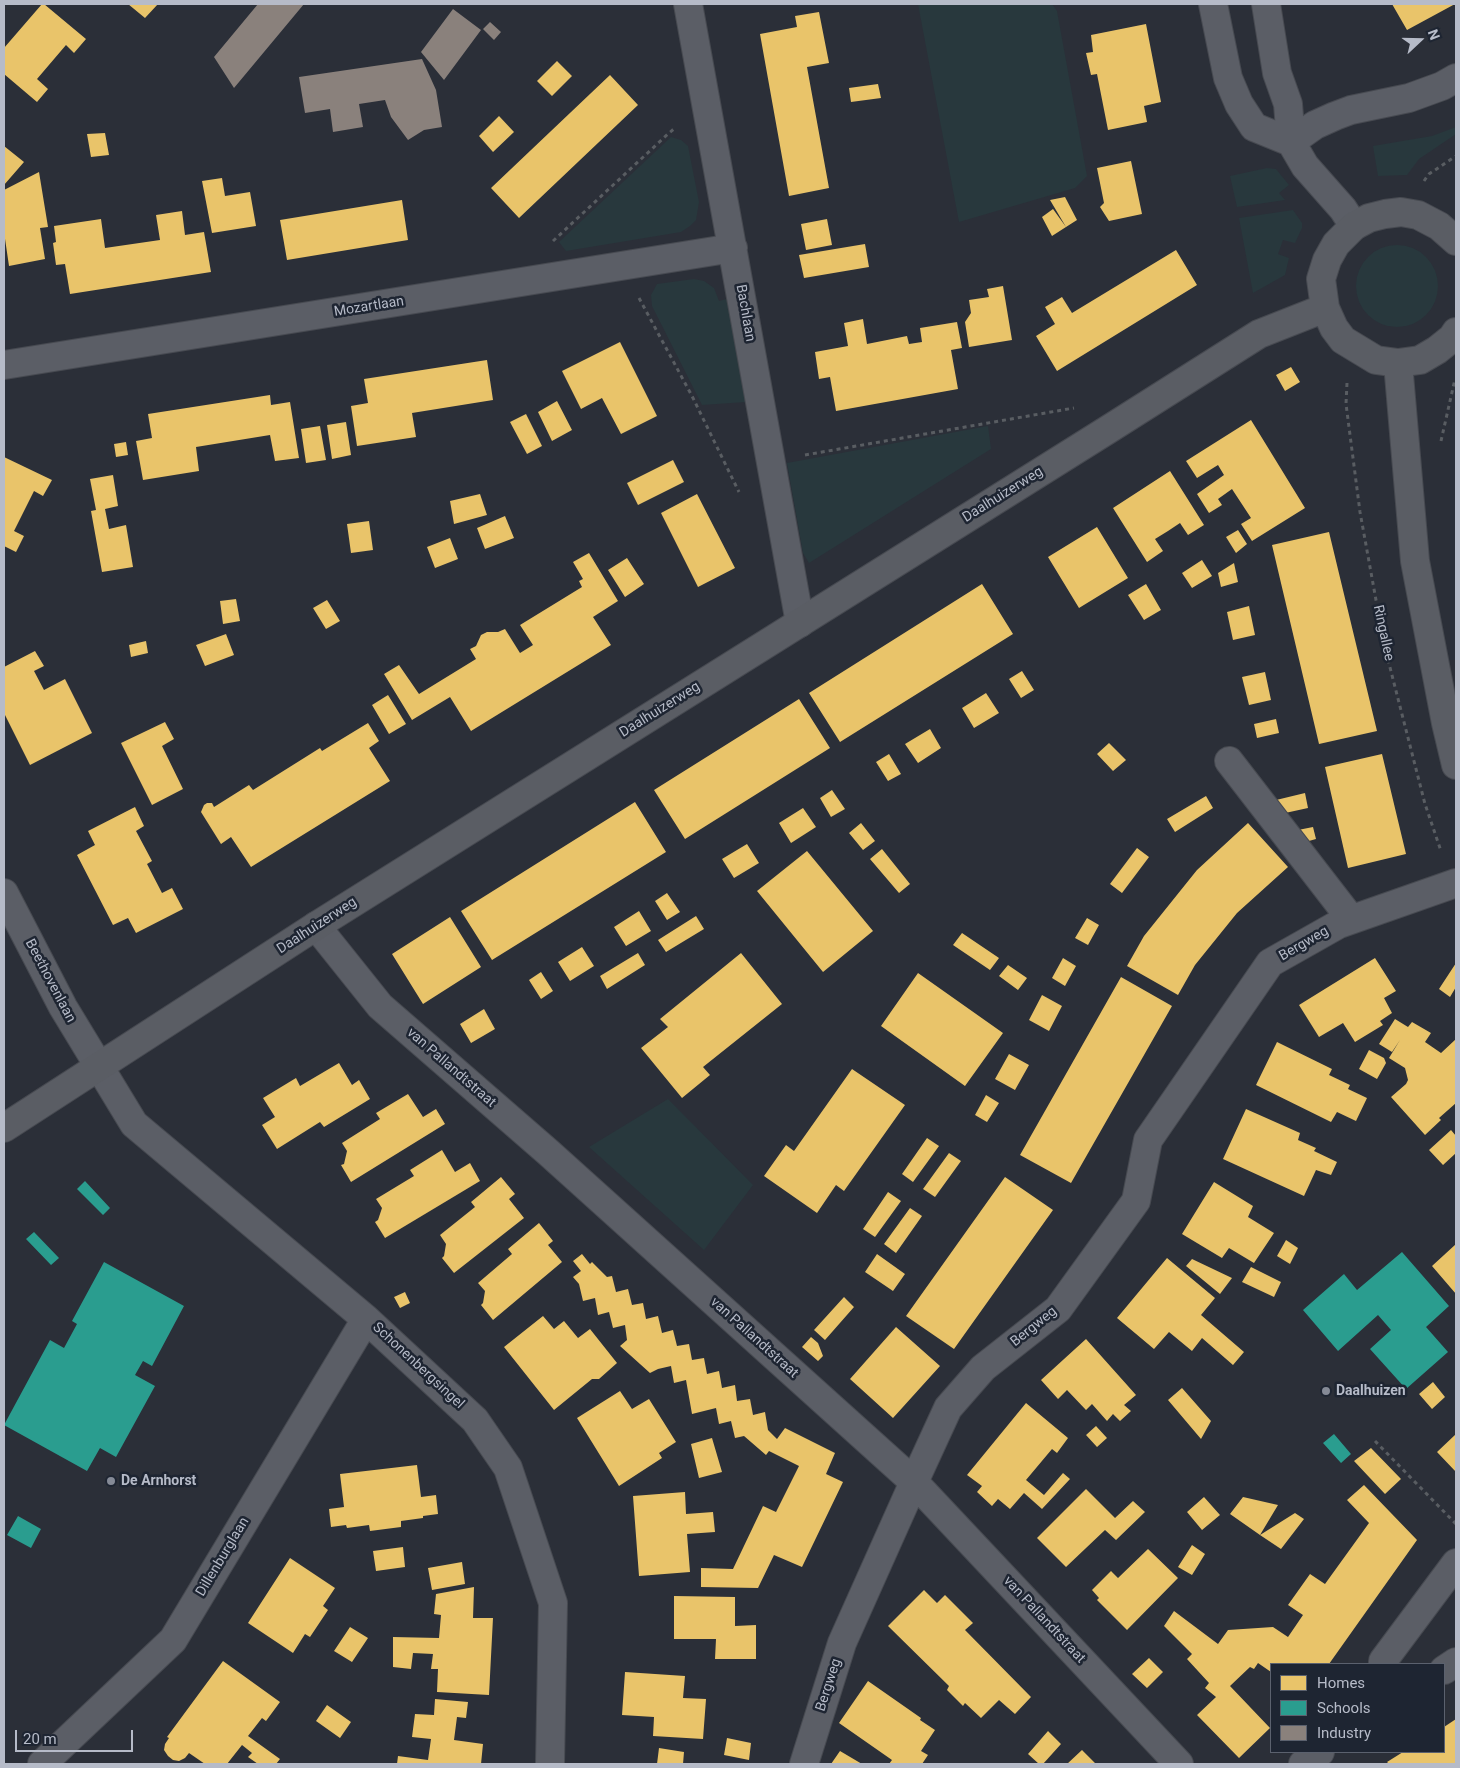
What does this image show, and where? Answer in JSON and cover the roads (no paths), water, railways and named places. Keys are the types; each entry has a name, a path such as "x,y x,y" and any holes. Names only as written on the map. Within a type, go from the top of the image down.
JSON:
{"main road":[{"path":"1456,240 1439,226 1418,215 1401,212 1377,216 1354,226 1336,244 1321,280 1325,308 1334,328 1343,340 1376,360 1398,363 1420,360 1437,350 1456,332"},
{"name":"Daalhuizerweg","path":"4,1128 316,926 1258,334 1325,308"},
{"path":"1398,363 1415,561 1446,723 1456,765"}],"street":[{"name":"Bachlaan","path":"688,4 800,623"},
{"path":"1213,4 1228,78 1240,104 1254,127 1291,142"},
{"path":"1266,4 1277,73 1288,104 1291,142 1305,166 1343,209 1354,226"},
{"path":"1291,142 1315,125 1335,116 1351,110 1409,98 1442,86 1456,78"},
{"name":"Mozartlaan","path":"4,365 733,248"},
{"path":"1229,761 1351,919"},
{"name":"Bergweg","path":"804,1764 842,1644 948,1408 983,1368 1058,1309 1136,1201 1148,1140 1270,963 1339,924 1455,883"},
{"name":"Beethovenlaan","path":"4,893 98,1067"},
{"name":"van Pallandtstraat","path":"316,926 380,1006 549,1153 914,1482 1179,1764"},
{"name":"Schonenbergsingel","path":"98,1067 134,1124 366,1319 476,1420 508,1468 553,1603 550,1764"},
{"name":"Dillenburglaan","path":"42,1764 174,1640 366,1319"},
{"path":"1384,1663 1456,1563"},
{"path":"1445,1669 1456,1662"},
{"path":"1303,1764 1319,1753"}],"place":[{"name":"Daalhuizen","path":"1326,1391"},
{"name":"De Arnhorst","path":"111,1481"}]}
